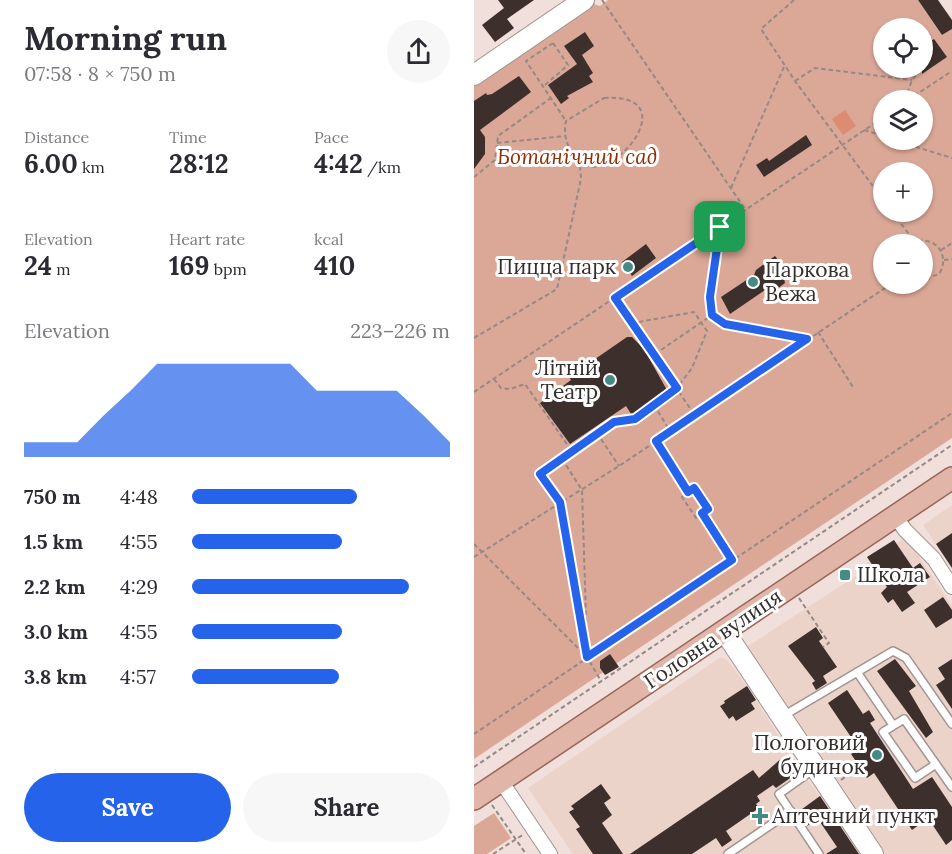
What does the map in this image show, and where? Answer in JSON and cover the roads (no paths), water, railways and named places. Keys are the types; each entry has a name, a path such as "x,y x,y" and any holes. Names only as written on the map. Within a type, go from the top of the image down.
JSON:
{"main road":[{"name":"Головна вулиця","path":"483,802 501,781 725,632 832,556 952,478"}],"street":[{"path":"474,75 548,36 584,0"},
{"path":"895,516 904,530 934,560 952,587"},
{"path":"725,632 873,854"},
{"path":"501,781 550,854"}],"lane":[{"path":"781,717 893,651 906,658 952,724"},
{"path":"857,672 894,725"},
{"path":"936,764 915,778 883,732 904,719 936,764 952,787"},
{"path":"816,769 779,794 819,854"},
{"path":"728,854 791,811"}],"place":[{"name":"Пицца парк","path":"628,267"},
{"name":"Паркова Вежа","path":"753,282"},
{"name":"Літній Театр","path":"610,380"},
{"name":"Школа","path":"845,575"},
{"name":"Пологовий будинок","path":"877,755"},
{"name":"Аптечний пункт","path":"760,816"}],"park label":[{"name":"Ботанічний сад","path":"577,157"}]}
